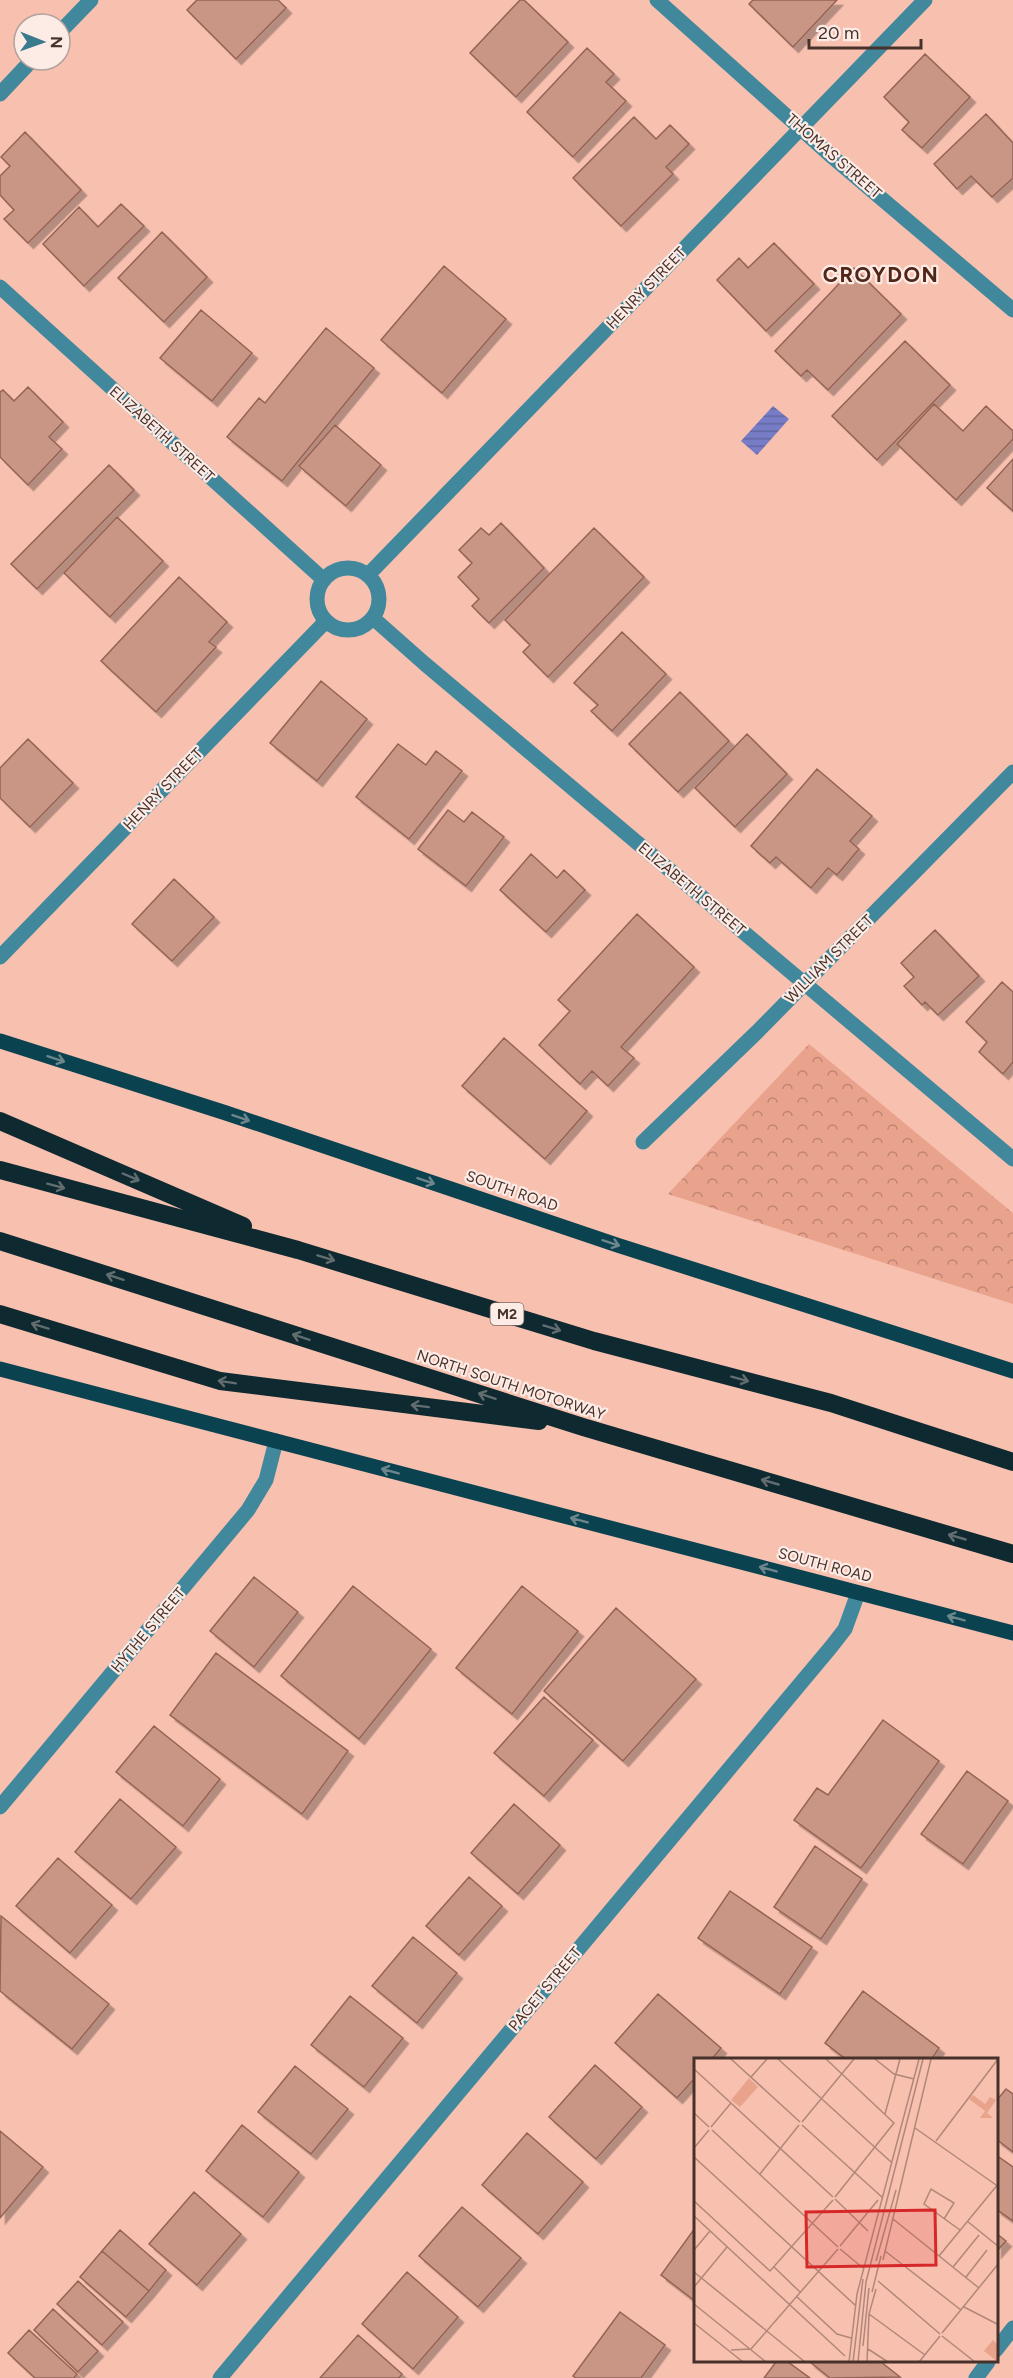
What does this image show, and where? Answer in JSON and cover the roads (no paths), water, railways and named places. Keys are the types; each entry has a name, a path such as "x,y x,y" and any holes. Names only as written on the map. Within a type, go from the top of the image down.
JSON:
{"highway":[{"path":"0,1121 298,1250"},
{"name":"M2","path":"0,1170 298,1250 594,1341 831,1403 1013,1462"},
{"name":"NORTH SOUTH MOTORWAY","path":"0,1241 582,1427 1013,1554"},
{"path":"0,1314 220,1381 582,1427"}],"main road":[{"name":"SOUTH ROAD","path":"0,1041 226,1113 617,1245 1013,1371"},
{"name":"SOUTH ROAD","path":"0,1369 1013,1633"}],"street":[{"path":"72,20 91,0"},
{"name":"THOMAS STREET","path":"657,0 801,129 1013,310"},
{"name":"HENRY STREET","path":"368,575 925,0"},
{"path":"0,93 20,72"},
{"name":"ELIZABETH STREET","path":"0,287 324,580"},
{"path":"350,568 368,575 377,589 379,601 373,618 364,626 354,630 342,630 332,626 326,621 318,606 319,587 324,580 331,573 350,568"},
{"name":"ELIZABETH STREET","path":"373,618 1013,1159"},
{"name":"HENRY STREET","path":"0,957 326,621"},
{"name":"WILLIAM STREET","path":"643,1142 804,984 1013,772"},
{"name":"HYTHE STREET","path":"0,1807 248,1510 266,1480 276,1441"},
{"name":"PAGET STREET","path":"220,2378 831,1647 845,1629 858,1593"},
{"path":"998,2347 1013,2328"},
{"path":"976,2378 987,2363"}],"water":[{"path":"773,406 789,419 757,455 741,441"}],"district":[{"name":"CROYDON","path":"881,275"}]}
